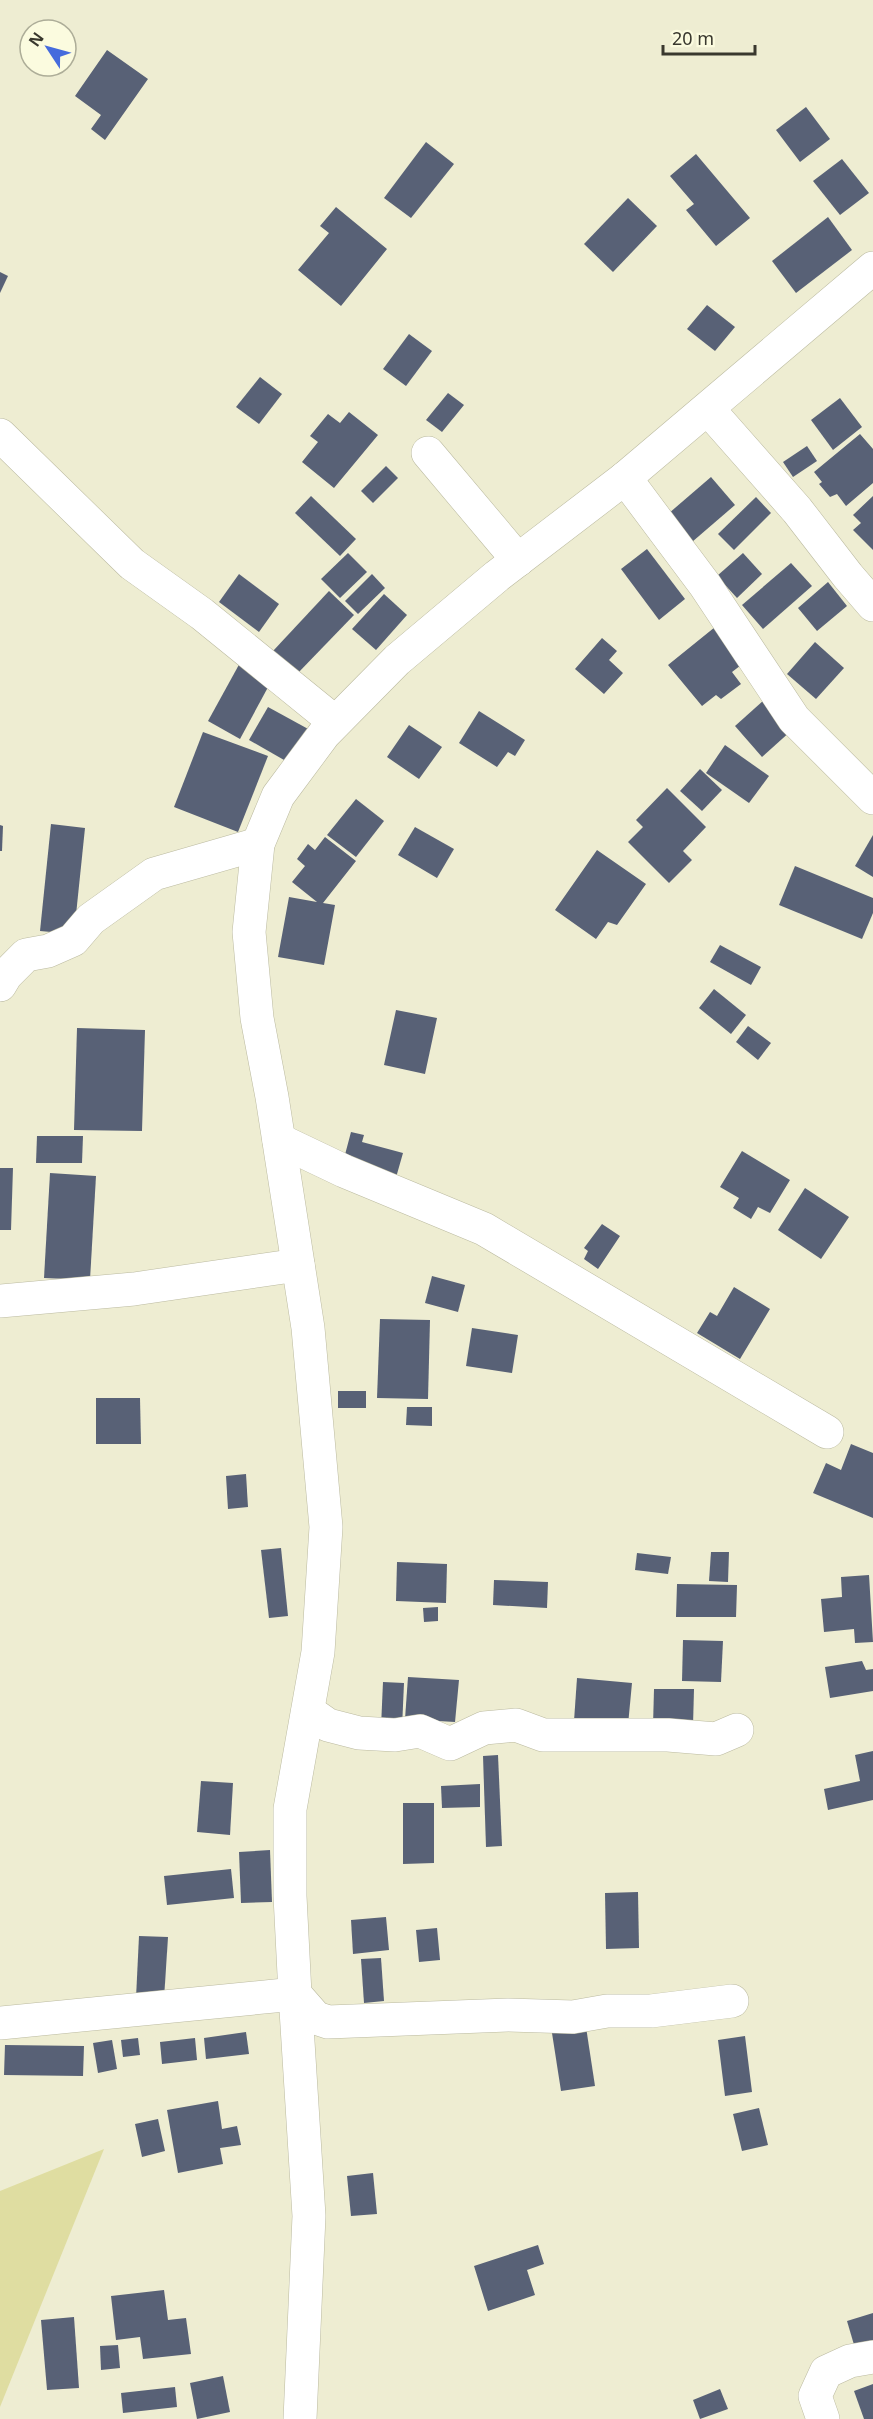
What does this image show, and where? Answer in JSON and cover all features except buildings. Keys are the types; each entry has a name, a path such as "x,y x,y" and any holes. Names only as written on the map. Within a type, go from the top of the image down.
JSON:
{"street":[{"path":"300,2419 309,2216 290,1896 290,1809 318,1652 326,1527 308,1328 279,1140 257,1018 249,932 258,844 278,796 324,734 397,660 518,560 626,478 873,268"},
{"path":"708,409 797,510 873,605"},
{"path":"0,435 132,564 219,627 335,722"},
{"path":"428,453 518,560"},
{"path":"626,478 705,585 794,719 873,798"},
{"path":"0,985 6,975 27,955 48,951 73,940 91,919 154,874 258,844"},
{"path":"279,1140 344,1171 484,1229 827,1432"},
{"path":"0,1301 134,1289 298,1265"},
{"path":"308,1711 328,1725 359,1732 395,1735 420,1731 450,1744 484,1728 516,1725 543,1735 668,1735 716,1739 738,1730"},
{"path":"295,1994 316,2018 328,2022 508,2015 573,2017 607,2011 651,2011 732,2001"},
{"path":"0,2023 295,1994"},
{"path":"823,2419 815,2396 826,2372 850,2361 873,2357"}],"shaded area":[{"path":"104,2149 0,2407 0,2191"}]}
